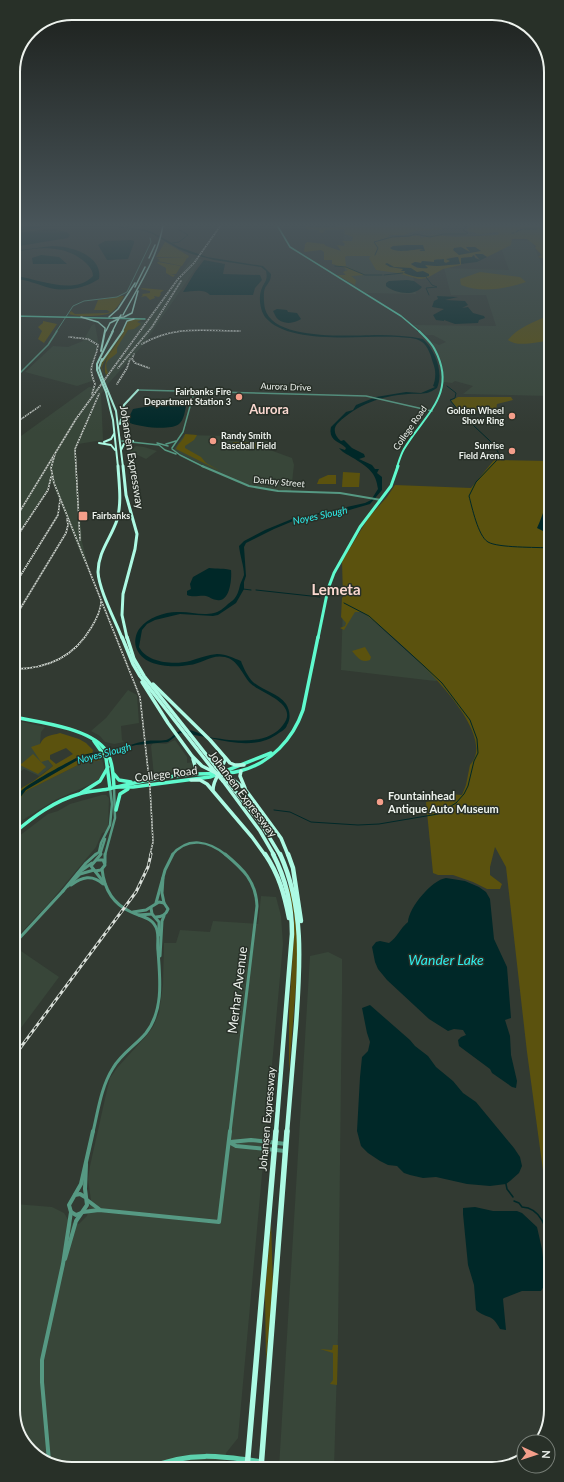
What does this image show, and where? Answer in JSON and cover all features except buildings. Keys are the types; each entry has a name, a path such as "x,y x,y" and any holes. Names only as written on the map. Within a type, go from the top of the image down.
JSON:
{"highway":[{"path":"109,317 117,310 128,294"},
{"path":"100,365 132,294"},
{"path":"98,362 134,294"},
{"path":"137,317 133,316 133,312 138,294"},
{"path":"117,310 116,314 125,322 124,327"},
{"path":"98,362 105,334 110,323 133,312"},
{"path":"80,318 94,320 102,324 105,328 105,334"},
{"path":"113,318 127,318"},
{"path":"100,365 127,321 134,319"},
{"name":"Johansen Expressway","path":"98,362 97,368 101,379 115,408 126,495 137,534 135,550 123,594 123,618 129,646 144,676 267,833 287,870 297,905 301,946 262,1462"},
{"name":"Johansen Expressway","path":"100,365 101,379"},
{"name":"Johansen Expressway","path":"106,390 111,406 120,496 120,512 115,526 101,553 98,575 102,588 133,664 152,692 256,824 277,859 289,898 292,931 275,1150 248,1460"},
{"path":"119,435 122,408 127,400 138,390"},
{"path":"103,442 111,439 114,433"},
{"path":"121,451 124,444 133,441"},
{"path":"99,443 111,445 116,451"},
{"path":"133,664 153,701 192,756 202,766 234,780 245,789 275,830 288,854 295,877 302,926 301,946"},
{"path":"144,676 210,740 224,757 232,764 244,765"},
{"path":"192,756 196,768 194,774"},
{"path":"213,790 213,783 224,766 224,757"},
{"path":"241,771 240,776 245,789"},
{"path":"192,780 206,782 259,846 276,871 286,898 292,931"}],"main road":[{"name":"College Road","path":"20,828 48,808 78,794 138,782 194,774 228,774 241,771 265,760 291,736 301,718 328,589 334,573 360,527 382,500 393,482 403,450 432,411 441,392 443,375 439,357 428,339 406,319 366,294"},
{"path":"20,316 113,318"},
{"path":"20,316 121,318"},
{"path":"57,317 64,320 72,317"},
{"path":"137,317 146,318 134,319 127,318 137,317"},
{"path":"20,718 75,732 94,741 102,748 113,772 121,781 138,782"},
{"name":"College Road","path":"113,787 133,787 206,778 244,765 272,753"},
{"path":"107,757 113,787"},
{"path":"78,794 100,782 104,777 108,766"},
{"path":"113,772 113,787"},
{"path":"116,810 117,799 120,794 124,790 133,787"},
{"path":"164,1462 184,1456 209,1455 254,1462"}],"street":[{"path":"20,373 46,347 72,306 78,303 116,297 122,294"},
{"name":"Aurora Drive","path":"138,390 369,396 432,411"},
{"path":"167,451 172,449 183,432 194,392"},
{"path":"364,393 369,396"},
{"path":"115,441 133,441 159,445 163,448 179,438"},
{"path":"120,441 142,440 168,446"},
{"path":"161,444 170,444 176,441"},
{"name":"Danby Street","path":"168,446 180,455"},
{"name":"Danby Street","path":"163,448 236,482 253,487 278,490 340,493 382,500"},
{"path":"108,889 102,869 105,863 106,844 113,825 116,810 113,787"},
{"path":"75,876 96,860 101,853 112,817 113,787"},
{"path":"63,891 86,863 97,855 106,836"},
{"name":"Merhar Avenue","path":"99,1210 219,1222 257,909 255,892 252,882 220,849 208,843 191,843 179,849 172,856 160,881 156,903"},
{"path":"96,860 102,860 105,863"},
{"path":"92,863 91,867 108,889 115,902 136,915 152,921 155,924 159,937"},
{"path":"20,938 80,874 102,869"},
{"path":"63,891 79,879 86,877 96,878 108,889"},
{"name":"Merhar Avenue","path":"163,877 162,893 164,903"},
{"path":"130,911 142,912 152,907 156,903 164,903 168,909 162,921 160,956"},
{"path":"152,907 152,914"},
{"path":"49,1456 42,1382 42,1360 63,1264 71,1212 69,1205 81,1184 83,1170 103,1091 110,1071 118,1060 148,1031 152,1022 160,986 159,922 152,914 136,915"},
{"path":"156,917 164,916"},
{"path":"229,1142 240,1140 286,1144"},
{"path":"229,1142 236,1146 286,1151"},
{"path":"63,1264 76,1221 86,1207 86,1162"},
{"path":"74,1196 80,1194 99,1210"},
{"path":"71,1212 76,1215 83,1212 99,1210"}],"shaded area":[{"path":"161,294 159,297 154,296 155,298 150,300 146,296 141,297 143,295"},
{"path":"165,294 178,294 143,345 107,385 101,394 103,440 78,444 76,452 82,542 87,561 84,562 52,482 20,531 20,437 89,387 97,388 107,374 105,369 107,361 134,321 145,322"},
{"path":"544,294 544,396 463,394 473,386 455,381 452,383 444,382 442,362 432,342 439,345 446,342 433,335 426,335 414,325 496,326 486,295 451,295"},
{"path":"124,296 119,305 109,314 77,316 69,314 71,311 75,314 110,312 107,310 94,310 98,300"},
{"path":"544,318 544,342 517,344 508,340 522,328"},
{"path":"132,319 143,319 137,322 141,324 134,329 128,330 117,348 117,353 108,361 106,365 108,373 106,375 105,369 106,363 109,355 102,367 104,375 101,367 102,362 126,326 127,321"},
{"path":"43,321 57,324 44,343 38,339 42,331 38,327 43,323"},
{"path":"95,324 99,346 93,361 92,372 95,380 77,386 25,372 53,346 68,347 83,341 92,325"},
{"path":"458,397 511,397 513,400 497,404 496,411 459,410 451,401"},
{"path":"185,434 197,435 194,440 185,446 185,448 201,457 206,463 220,471 176,449"},
{"path":"184,435 228,436 228,440 271,441 270,450 292,458 294,465 291,491 271,490 236,482 175,451 174,449"},
{"path":"233,442 260,443 259,449 232,448"},
{"path":"136,446 157,451 146,459 129,451"},
{"path":"494,460 544,461 544,1178 527,1052 506,867 495,847 490,867 490,875 502,884 500,889 487,889 453,875 438,875 433,873 426,802 448,794 462,795 476,749 472,729 459,707 419,661 365,614 355,612 344,630 340,628 345,626 346,623 341,617 343,597 342,561 369,517 387,497 395,485 471,488"},
{"path":"343,472 360,473 359,487 342,487"},
{"path":"328,475 336,475 336,484 317,484 319,479"},
{"path":"343,603 365,613 439,680 435,681 341,670"},
{"path":"365,647 371,657 370,660 367,661 358,658 352,651"},
{"path":"128,690 137,695 139,723 121,726 122,740 124,742 114,744 105,742 100,736 91,731 106,718"},
{"path":"20,721 45,727 41,732 40,744 48,760 53,766 39,776 24,769 20,772"},
{"path":"60,733 79,739 93,750 92,754 78,757 24,789 20,795 21,789 53,766 48,760 41,762 31,747 40,744 44,738 48,736","holes":["66,748 73,754 56,764 50,759 50,755"]},
{"path":"175,740 187,757 187,763 193,762 192,768 189,771 154,776 151,746 153,743 166,744"},
{"path":"33,754 46,767 38,774 20,765"},
{"path":"96,756 101,760 80,764 28,790 20,799 23,792 33,785 76,761"},
{"path":"102,759 104,773 98,781 55,800 20,820 20,799 24,793 80,764"},
{"path":"106,795 109,798 108,827 106,832 102,833 96,847 50,902 20,934 20,835 48,814 58,811 70,804"},
{"path":"288,885 294,899 299,948 289,1072 289,1012 294,916"},
{"path":"261,896 276,897 281,916 283,944 238,1438 226,1453 225,1462 69,1462 52,1458 33,1444 24,1430 20,1416 20,1204 52,1207 64,1213 70,1223 79,1224 87,1216 91,1200 88,1179 90,1166 110,1078 117,1068 147,1035 153,1027 159,1013 163,985 164,943 176,943 180,930 210,932 213,921 258,924"},
{"path":"20,950 59,977 20,1029"},
{"path":"328,952 342,959 338,1333 334,1462 279,1462 310,956"},
{"path":"271,1222 273,1287 266,1362 265,1294"},
{"path":"333,1345 338,1345 337,1385 330,1384 333,1380 333,1353 320,1349 332,1350"}],"water":[{"path":"209,294 253,294 253,295"},
{"name":"Noyes Slough","path":"261,294 264,294 265,309 271,320 283,327 298,332 335,335 391,335 423,339 435,355 439,368 439,382 437,388 433,391 423,394 398,395 370,402 346,416 336,425 335,432 339,439 341,441 344,440 352,448 364,454 365,457 359,459 372,465 375,469 379,469 377,473 382,477 382,490 370,504 339,513 298,519 246,543 244,547 246,576 244,589 236,603 218,615 180,614 155,620 147,624 142,630 139,647 154,660 176,663 221,654 241,661 253,682 283,700 289,712 288,723 285,729 279,733 256,743 230,742 180,733 168,742 136,745 76,761 26,790 20,798 21,791 32,783 83,755 113,750 146,741 166,740 177,732 183,730 228,740 259,739 276,732 283,725 287,717 283,705 250,683 237,664 233,661 220,656 189,665 158,665 144,659 139,654 135,642 137,632 143,624 164,614 184,612 210,614 220,611 231,602 237,594 244,575 239,546 244,541 265,530 292,519 365,503 371,500 378,489 374,475 364,465 339,448 345,450 346,448 333,438 330,432 331,427 346,412 353,410 356,405 376,397 406,392 421,393 435,387 433,386 435,369 428,349 420,340 398,337 308,336 291,332 276,326 265,317 260,299"},
{"path":"437,296 458,297 445,300 465,301 468,305 462,308 468,307 473,313 484,316 485,318 479,320 478,323 455,324 444,320 436,320 433,315 444,309 432,307 434,301 438,299"},
{"path":"277,309 297,313 301,319 292,323 281,321 276,317 273,311"},
{"path":"156,405 186,406 182,420 175,426 162,428 141,426 130,423 129,417 133,409"},
{"path":"544,510 544,532 537,528"},
{"path":"209,568 231,570 229,589 225,598 221,600 214,600 206,596 187,595 187,591 191,589 190,584 193,577"},
{"name":"Wander Lake","path":"446,878 465,881 479,887 486,892 490,899 494,939 507,967 511,1018 505,1020 510,1036 511,1055 517,1081 516,1088 512,1087 492,1073 490,1069 459,1046 458,1040 466,1035 463,1030 454,1029 448,1031 429,1019 387,980 378,969 375,962 372,947 376,942 380,941 389,943 392,941 408,922 412,909 422,895 434,884"},
{"path":"370,1005 428,1056 436,1067 453,1081 463,1093 476,1102 514,1148 520,1157 522,1166 519,1173 510,1181 506,1184 490,1186 467,1184 436,1177 423,1178 410,1175 404,1173 397,1166 388,1165 380,1161 361,1146 357,1131 360,1077 362,1057 368,1051 370,1042 362,1008"},
{"path":"475,1207 493,1211 517,1211 522,1213 537,1227 542,1249 544,1286 541,1291 522,1291 503,1299 506,1330 500,1329 492,1318 476,1310 474,1285 468,1265 463,1208"}],"waterway":[{"path":"447,386 456,393 455,398 450,400 458,410"},
{"path":"459,411 472,423"},
{"path":"473,425 491,442"},
{"path":"492,443 498,452 499,458"},
{"path":"497,460 476,482 469,496 481,534 484,539 493,544 544,548"},
{"path":"243,589 251,590"},
{"path":"256,590 320,597"},
{"path":"274,810 290,812 311,822 358,825 379,824 438,814 456,803 464,794 468,786 474,761 478,753 477,739 470,720 442,683 424,666 369,616 344,603"},
{"path":"506,1184 507,1189 513,1197"},
{"path":"514,1201 519,1203 522,1207 529,1208 535,1212 544,1224"}],"railway":[{"path":"20,511 76,419 167,294"},
{"path":"118,368 152,327 173,294"},
{"path":"142,344 166,334 190,330 240,331"},
{"path":"69,337 88,339 98,345 91,367 92,377 95,384 92,394"},
{"path":"134,354 132,359 135,363 149,368"},
{"path":"117,384 127,368 130,359"},
{"path":"80,540 75,449 99,394"},
{"path":"20,420 40,406"},
{"path":"55,454 51,468 54,483 140,697 150,788 153,842 150,855"},
{"path":"20,532 48,490 51,477"},
{"path":"20,576 58,515 60,500"},
{"path":"20,609 66,533 68,525 67,519"},
{"path":"20,668 38,667 48,664 68,654 84,638 91,628 99,612 101,602"},
{"path":"20,1048 136,892 148,867 151,854"}],"place":[{"name":"Fairbanks Fire Department Station 3","path":"239,397"},
{"name":"Golden Wheel Show Ring","path":"512,416"},
{"name":"Randy Smith Baseball Field","path":"213,441"},
{"name":"Sunrise Field Arena","path":"512,451"},
{"name":"Fairbanks","path":"83,516"},
{"name":"Fountainhead Antique Auto Museum","path":"380,802"}],"district":[{"name":"Aurora","path":"269,409"},
{"name":"Lemeta","path":"336,590"}]}
